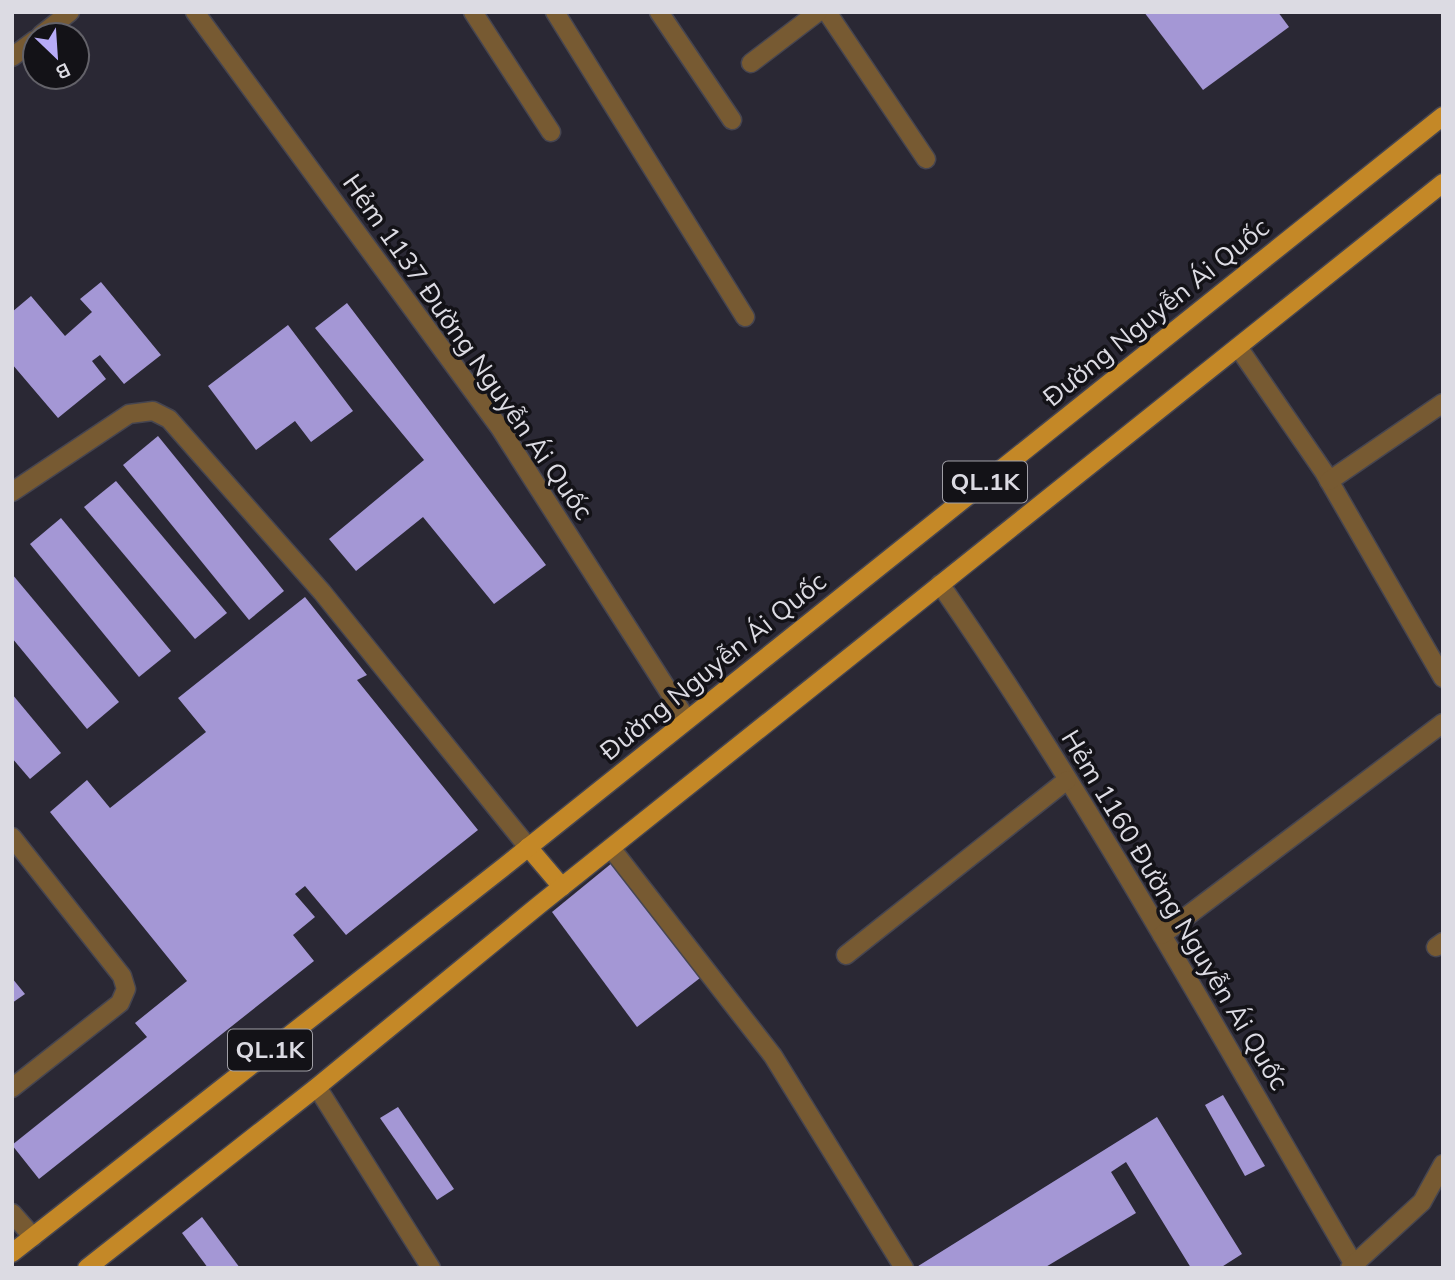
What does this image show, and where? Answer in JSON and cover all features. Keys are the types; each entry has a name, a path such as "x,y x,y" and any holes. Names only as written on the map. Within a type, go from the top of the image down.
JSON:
{"main road":[{"name":"Đường Nguyễn Ái Quốc","path":"12,1253 528,847 1443,116"},
{"name":"QL.1K","path":"87,1268 317,1087 562,887 1443,183"},
{"path":"528,847 562,887"}],"street":[{"name":"Hẻm 1137 Đường Nguyễn Ái Quốc","path":"195,12 500,428 687,720"},
{"path":"473,12 551,132"},
{"path":"555,12 745,317"},
{"path":"659,12 732,120"},
{"path":"751,63 818,12"},
{"path":"827,12 926,159"},
{"path":"1238,347 1329,481 1443,678"},
{"path":"1329,481 1443,403"},
{"path":"12,492 129,414 153,411 169,419 322,592 528,847"},
{"name":"Hẻm 1160 Đường Nguyễn Ái Quốc","path":"940,584 1002,674 1068,780 1162,936 1353,1267"},
{"path":"1162,936 1443,723"},
{"path":"846,955 1068,780"},
{"path":"12,836 122,976 126,989 120,1003 12,1088"},
{"path":"611,848 773,1056 904,1268"},
{"path":"317,1087 431,1268"},
{"path":"1353,1267 1422,1202 1443,1164"},
{"path":"12,1213 33,1237"}],"building":[{"path":"1144,12 1278,12 1289,27 1203,90"},
{"path":"101,282 161,355 124,384 100,355 92,361 106,379 58,418 12,364 12,312 31,296 65,336 92,312 80,299"},
{"path":"347,303 546,565 494,604 423,517 356,571 329,539 424,460 315,328"},
{"path":"288,325 353,411 311,442 295,421 256,450 208,386"},
{"path":"158,436 284,591 249,620 123,465"},
{"path":"116,481 227,613 195,639 84,507"},
{"path":"61,518 171,651 139,677 30,544"},
{"path":"12,574 119,702 87,729 12,638"},
{"path":"305,597 367,675 357,680 478,830 346,935 305,886 295,894 315,917 293,935 314,961 39,1179 12,1145 147,1037 135,1023 187,981 50,812 87,780 110,808 206,732 178,698"},
{"path":"12,694 61,753 30,779 12,758"},
{"path":"612,863 700,978 637,1027 552,912"},
{"path":"12,978 25,994 12,1003"},
{"path":"1223,1095 1265,1166 1245,1176 1205,1105"},
{"path":"398,1107 454,1189 437,1200 380,1118"},
{"path":"1157,1117 1242,1254 1220,1268 1191,1268 1126,1162 1111,1172 1136,1213 1044,1268 915,1268"},
{"path":"202,1217 240,1268 208,1268 182,1233"}]}
